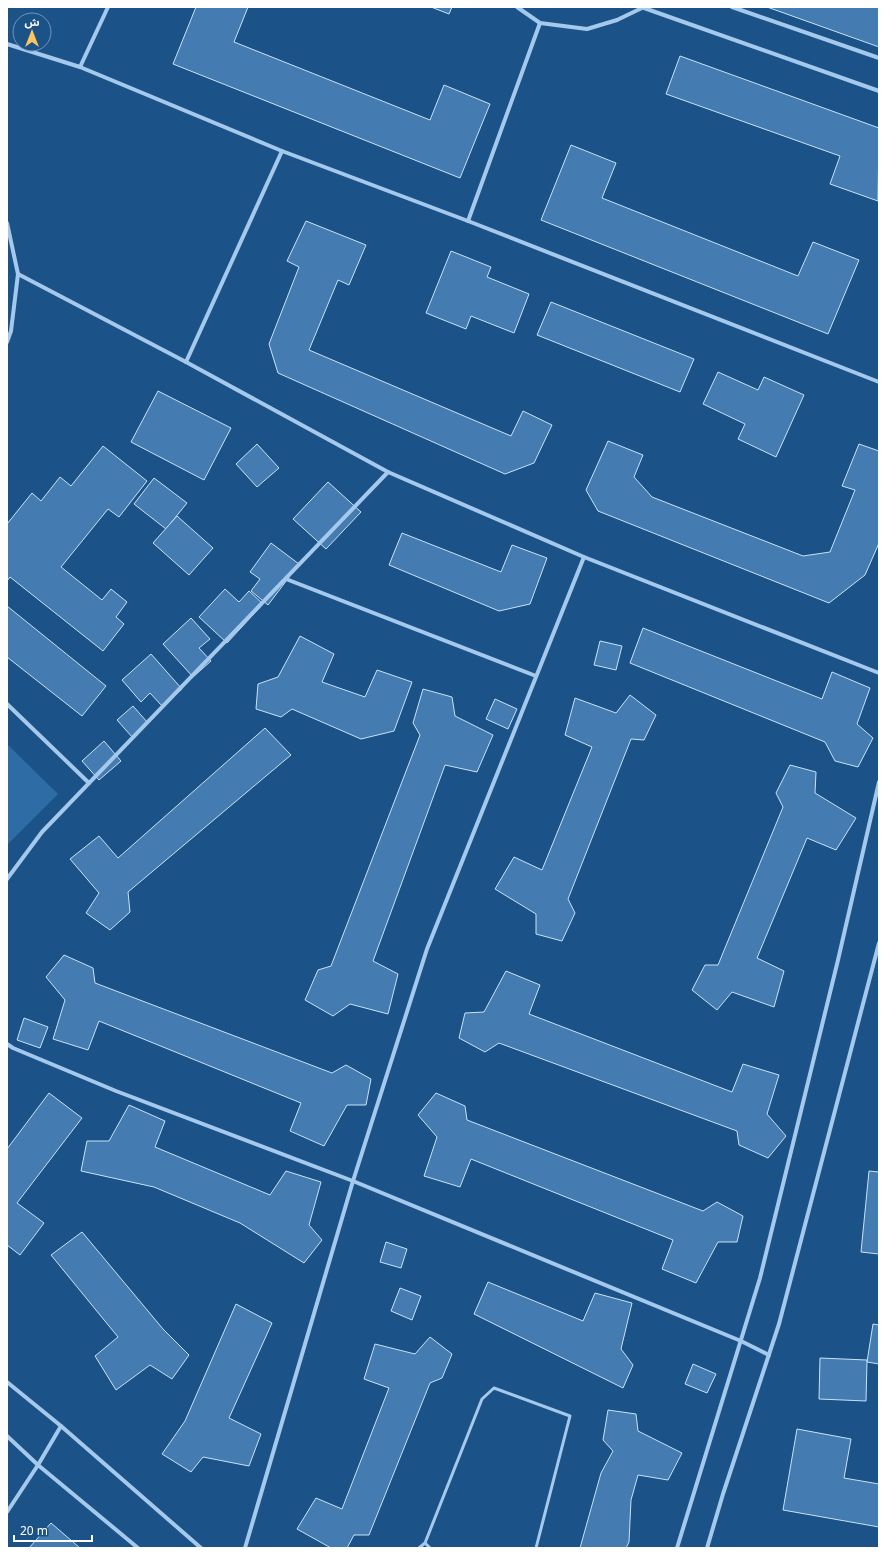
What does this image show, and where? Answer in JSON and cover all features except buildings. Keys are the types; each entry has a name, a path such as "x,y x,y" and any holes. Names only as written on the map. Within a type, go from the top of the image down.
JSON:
{"street":[{"path":"80,67 108,7"},
{"path":"517,7 540,23 587,29 617,20 644,8 879,91"},
{"path":"732,7 879,58"},
{"path":"468,221 540,23"},
{"path":"7,44 80,67 282,151 468,221 879,382"},
{"path":"186,362 282,151"},
{"path":"7,223 18,274 10,331 7,342"},
{"path":"18,274 186,362 388,472 584,557 879,673"},
{"path":"7,879 42,832 388,472"},
{"path":"245,1548 353,1181 428,949 584,557"},
{"path":"286,578 536,676"},
{"path":"7,704 89,783"},
{"path":"677,1548 760,1278 804,1105 879,782"},
{"path":"707,1548 779,1324 879,943"},
{"path":"7,1044 13,1048 123,1094 353,1181 741,1341 769,1355"},
{"path":"7,1382 61,1426 201,1548"},
{"path":"7,1512 38,1465 61,1426"},
{"path":"7,1436 38,1465 138,1548"}],"lane":[{"path":"419,1548 425,1544 482,1399 494,1388 570,1416 536,1548"},
{"path":"425,1544 430,1548"}],"shaded area":[{"path":"7,744 58,794 7,845"}]}
